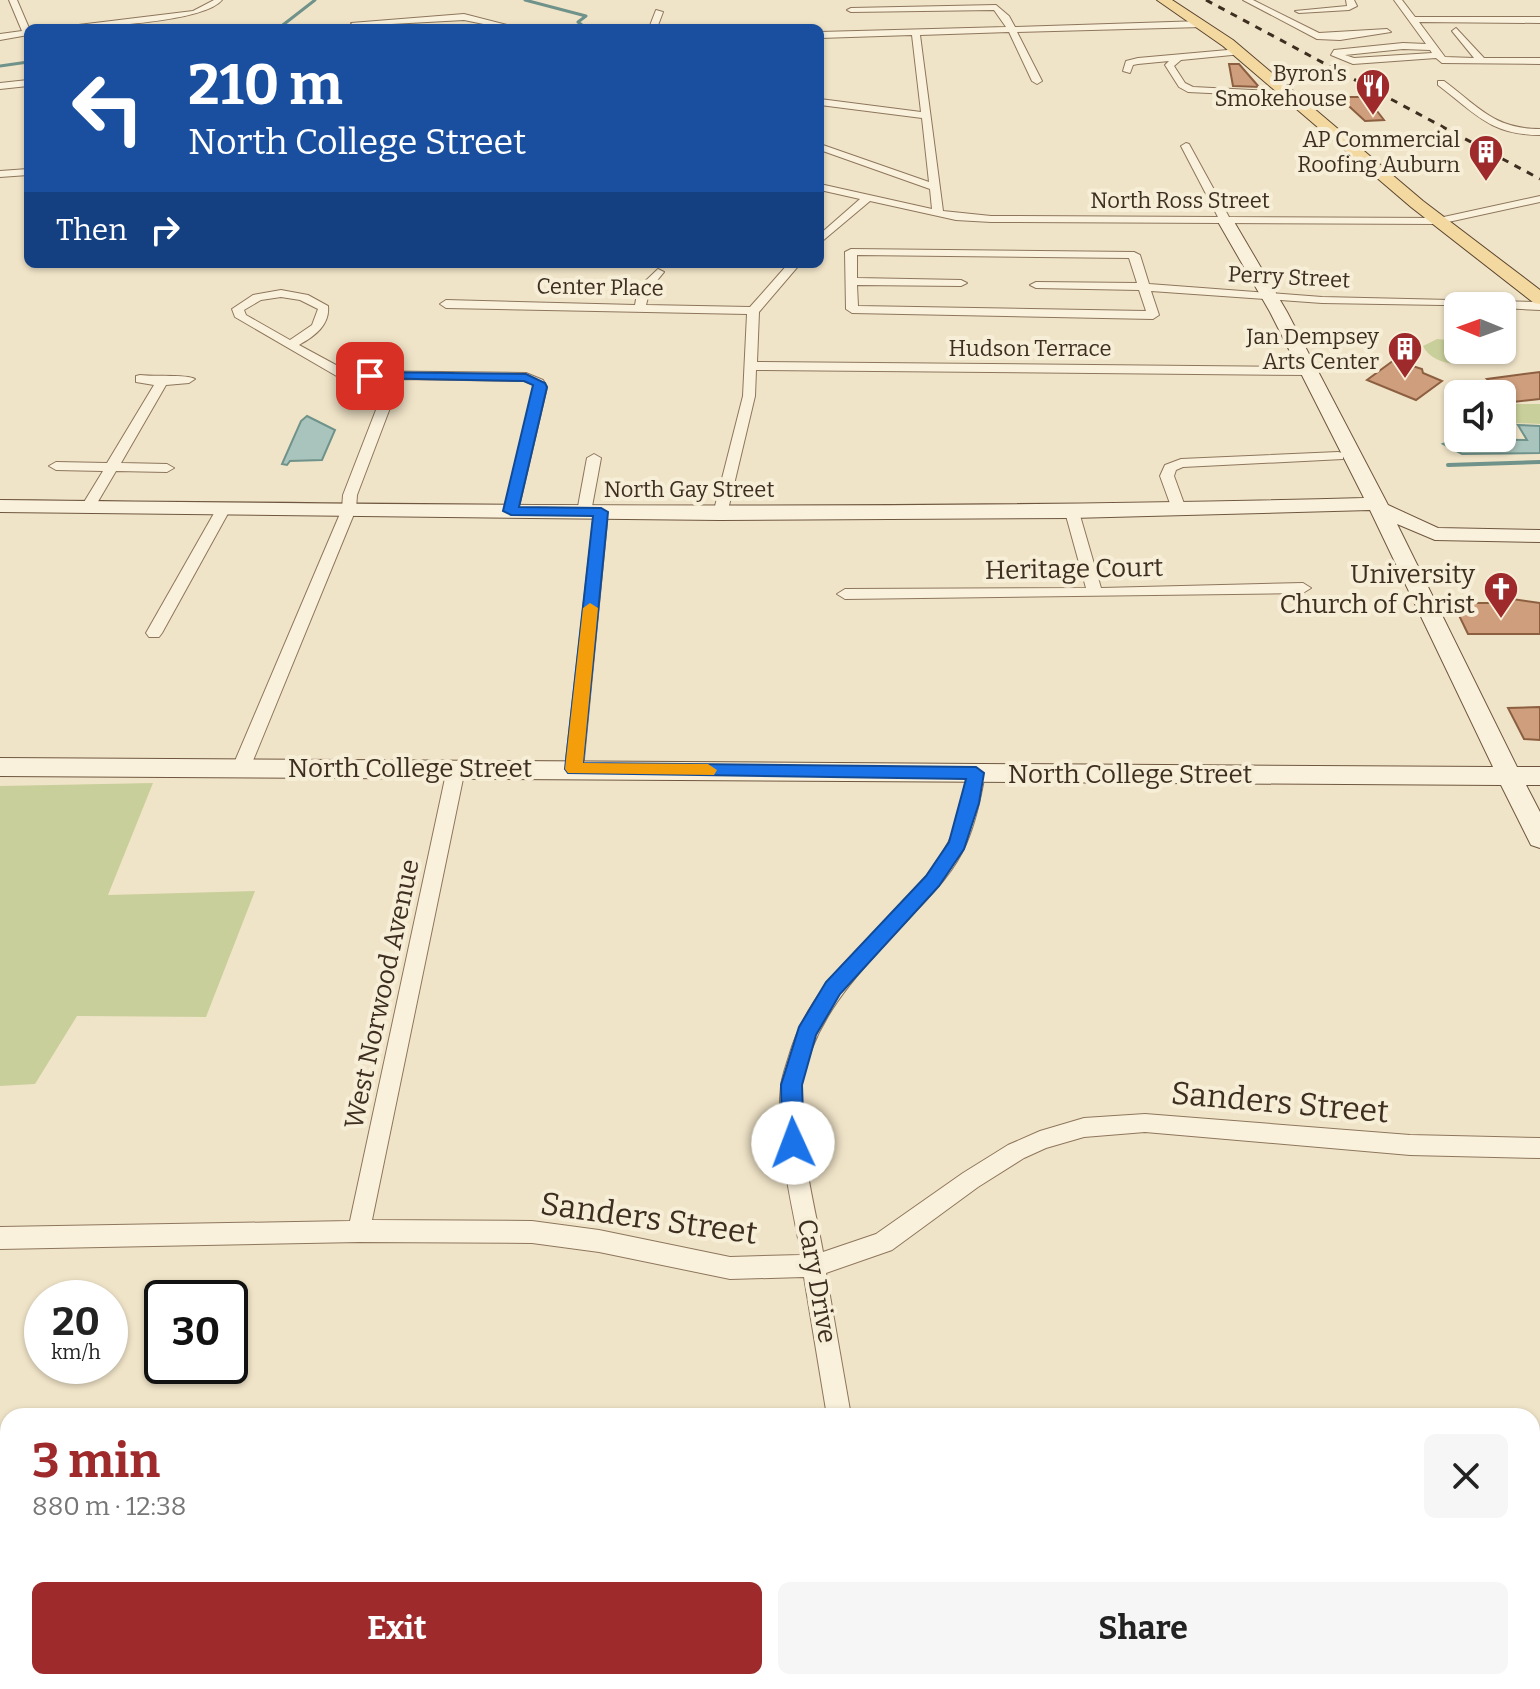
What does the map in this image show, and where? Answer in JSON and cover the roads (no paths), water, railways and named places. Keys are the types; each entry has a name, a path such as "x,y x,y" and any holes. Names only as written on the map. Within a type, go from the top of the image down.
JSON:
{"main road":[{"path":"1163,0 1239,52 1482,255 1481,260 1539,305"}],"street":[{"path":"13,0 24,25"},
{"path":"94,24 194,13 213,6 218,0"},
{"path":"1247,0 1317,36 1387,32"},
{"path":"1309,23 1296,8 1349,8 1353,6 1350,0"},
{"path":"1398,0 1442,60 1540,61"},
{"path":"851,10 996,7 1001,10 1037,81"},
{"path":"898,9 912,35 938,213"},
{"path":"654,24 659,12"},
{"path":"428,24 432,17"},
{"path":"355,23 432,17 479,18 501,24"},
{"path":"1413,19 1540,20"},
{"path":"824,35 912,35 1202,24"},
{"path":"1456,31 1482,61"},
{"path":"0,37 24,33"},
{"path":"1372,33 1392,46"},
{"path":"1392,46 1436,51 1353,61 1334,53 1392,46"},
{"path":"1127,71 1129,63 1138,61 1239,52"},
{"path":"1177,59 1169,65 1182,85 1191,90 1292,95"},
{"path":"0,86 24,83"},
{"path":"1441,83 1499,127 1508,131 1540,132"},
{"path":"824,103 926,116"},
{"path":"1186,146 1225,220 1272,298 1380,506 1452,662 1540,838"},
{"path":"824,148 934,187"},
{"path":"0,174 24,172"},
{"name":"North Ross Street","path":"824,188 938,213 991,219 1439,221 1540,199"},
{"path":"832,246 869,196"},
{"path":"832,246 1134,255 1153,315 852,309 852,281 832,246"},
{"path":"720,514 749,396 753,311 791,268"},
{"path":"640,308 644,288 658,272"},
{"path":"852,281 961,283"},
{"name":"Perry Street","path":"1036,285 1143,287 1272,298 1539,305"},
{"path":"289,345 315,331 322,322 324,308 315,301 271,294 245,302 238,309 241,317 289,345 344,375 526,377 539,383 541,387 511,511"},
{"name":"Center Place","path":"446,304 753,311"},
{"name":"Hudson Terrace","path":"750,366 1310,371"},
{"path":"241,768 349,509 350,495 396,376"},
{"path":"140,379 162,382 189,379"},
{"path":"88,507 162,382"},
{"path":"1179,509 1167,476 1170,468 1181,463 1338,456"},
{"path":"574,769 594,458"},
{"path":"56,466 167,468"},
{"name":"North Gay Street","path":"0,506 720,514 1380,506 1435,534 1540,536"},
{"path":"154,633 224,508"},
{"path":"1072,512 1095,592"},
{"path":"1397,541 1435,534"},
{"name":"Heritage Court","path":"845,594 1303,588"},
{"name":"North College Street","path":"0,767 1540,776"},
{"name":"West Norwood Avenue","path":"359,1231 456,769"},
{"name":"Cary Drive","path":"838,1408 793,1129 791,1085 806,1033 833,988 933,881 957,844 971,803 976,773"},
{"name":"Sanders Street","path":"0,1238 359,1231 532,1232 599,1241 730,1268 814,1266 884,1242 1025,1147 1063,1132 1102,1124 1145,1123 1410,1145 1540,1148"}],"water":[{"path":"307,416 335,430 322,460 282,464 301,421"},
{"path":"1518,425 1540,426 1540,453 1458,452 1516,452 1516,440 1527,440"}],"waterway":[{"path":"284,24 315,0"},
{"path":"525,0 586,16 578,22 580,24"},
{"path":"0,66 24,63"},
{"path":"1448,465 1540,462"}],"railway":[{"path":"1206,0 1540,179"}],"place":[{"name":"Byron's Smokehouse","path":"1373,117"},
{"name":"AP Commercial Roofing Auburn","path":"1486,183"},
{"name":"Jan Dempsey Arts Center","path":"1405,380"},
{"name":"University Church of Christ","path":"1501,620"}]}
